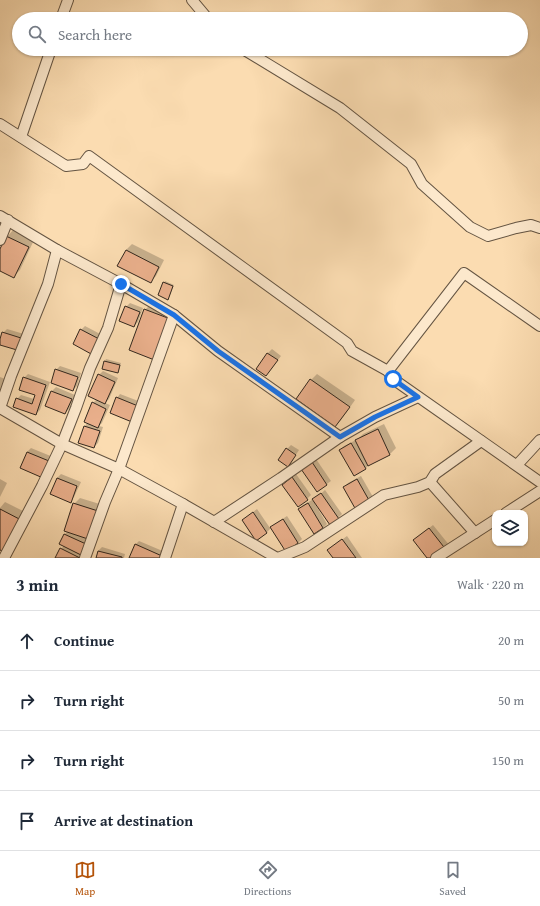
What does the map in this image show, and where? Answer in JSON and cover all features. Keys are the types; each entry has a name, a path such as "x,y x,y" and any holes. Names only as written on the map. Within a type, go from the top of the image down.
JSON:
{"street":[{"path":"64,12 68,0"},
{"path":"192,0 202,12"},
{"path":"21,137 49,56"},
{"path":"255,56 340,108 364,126 411,164 422,184 470,227 488,236 516,228 531,226 540,228"},
{"path":"0,124 66,166 82,164 89,156 347,343 352,351 388,371 393,379 540,482"},
{"path":"0,240 4,218 57,250 121,284 174,315 218,351 340,437"},
{"path":"57,250 48,284 2,397 0,408 62,444 119,469 277,558 305,546 384,495 430,482 435,474 481,441"},
{"path":"388,371 464,273 540,326"},
{"path":"4,558 42,486 62,444 90,368 108,328 121,284"},
{"path":"85,558 105,502 119,469 174,315"},
{"path":"214,522 340,437 375,417 418,397"},
{"path":"517,466 540,440"},
{"path":"430,482 475,533"},
{"path":"511,510 540,491"},
{"path":"165,558 183,504"},
{"path":"436,558 492,522"}],"building":[{"path":"6,236 29,247 14,278 0,271 0,249"},
{"path":"126,250 159,267 151,283 117,266"},
{"path":"163,282 173,286 168,300 158,295"},
{"path":"125,306 140,312 134,327 119,321"},
{"path":"144,309 173,320 157,361 129,350"},
{"path":"80,329 101,340 93,355 73,344"},
{"path":"2,332 21,338 17,350 0,345"},
{"path":"267,353 278,360 266,376 256,369"},
{"path":"104,361 120,365 118,373 102,369"},
{"path":"55,369 78,377 73,391 51,383"},
{"path":"98,374 115,382 105,404 88,396"},
{"path":"23,377 46,385 36,415 13,407 16,398 32,404 35,395 19,390"},
{"path":"310,379 350,407 335,427 296,399"},
{"path":"51,391 72,399 65,414 45,406"},
{"path":"116,397 138,406 132,422 110,413"},
{"path":"92,402 106,409 98,428 84,422"},
{"path":"84,426 100,431 94,448 78,443"},
{"path":"378,429 390,455 368,466 355,440"},
{"path":"351,443 366,469 354,476 339,450"},
{"path":"286,448 296,455 288,467 278,460"},
{"path":"27,452 49,461 43,478 20,468"},
{"path":"312,462 327,485 317,492 301,469"},
{"path":"292,477 308,500 298,507 282,485"},
{"path":"57,478 77,486 71,503 50,494"},
{"path":"357,479 370,502 356,510 343,487"},
{"path":"321,493 339,519 330,525 312,499"},
{"path":"73,503 98,511 88,539 64,531"},
{"path":"308,503 323,528 314,534 298,509"},
{"path":"0,509 25,522 8,554 0,550"},
{"path":"253,512 267,533 256,541 242,520"},
{"path":"283,519 298,543 286,552 270,527"},
{"path":"429,528 447,551 438,558 427,558 413,540"},
{"path":"64,534 86,544 81,555 59,544"},
{"path":"342,539 356,558 333,558 327,550"},
{"path":"135,544 162,556 161,558 129,558"},
{"path":"60,548 80,558 55,558"},
{"path":"98,551 122,557 122,558 96,558"}],"route":[{"path":"121,284 174,315 218,351 340,437 375,417 418,397 393,379"}]}
